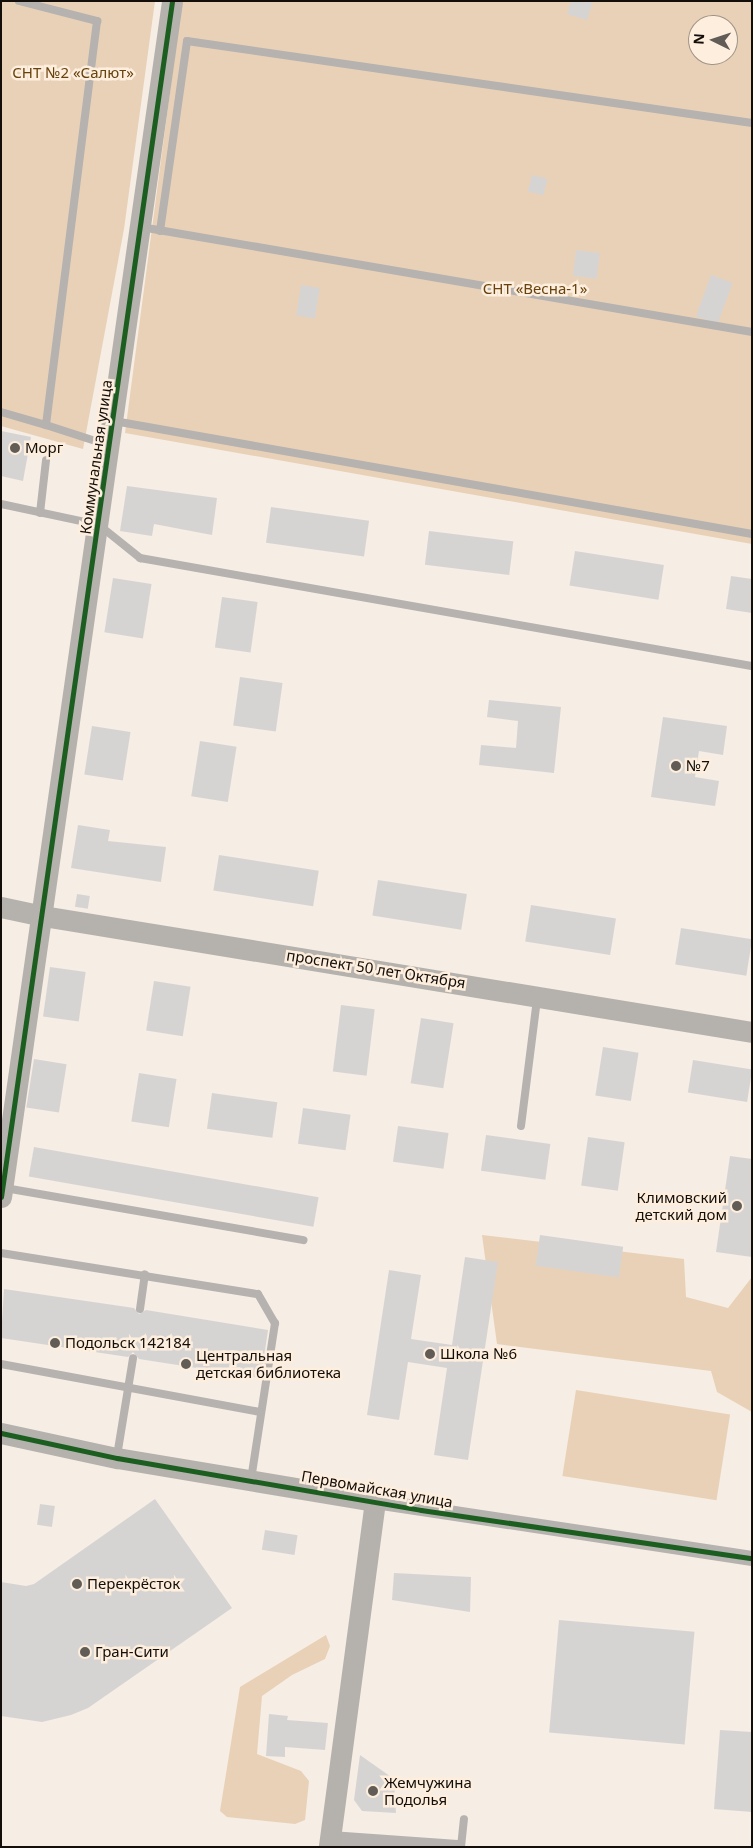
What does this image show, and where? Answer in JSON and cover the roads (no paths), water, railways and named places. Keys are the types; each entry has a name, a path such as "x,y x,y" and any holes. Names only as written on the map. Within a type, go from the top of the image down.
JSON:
{"street":[{"name":"Коммунальная улица","path":"2,1191 110,445 151,229 172,1"},
{"name":"проспект 50 лет Октября","path":"1,907 43,916 538,995 752,1032"},
{"name":"Первомайская улица","path":"1,1433 117,1458 250,1481 752,1558"},
{"path":"375,1501 330,1843 457,1847"}],"lane":[{"path":"19,1 98,21 46,426"},
{"path":"752,123 186,41 151,229 408,271 752,332"},
{"path":"1,412 110,445"},
{"path":"114,421 752,534"},
{"path":"40,513 46,460"},
{"path":"1,504 99,525 140,558 752,666"},
{"path":"521,1126 538,995"},
{"path":"2,1191 303,1240"},
{"path":"1,1253 146,1274 258,1294 276,1322 250,1481"},
{"path":"140,1309 146,1274"},
{"path":"117,1458 133,1358"},
{"path":"1,1364 260,1412"},
{"path":"461,1847 464,1819"}],"place":[{"name":"Морг","path":"15,448"},
{"name":"№7","path":"676,766"},
{"name":"Климовский детский дом","path":"737,1206"},
{"name":"Подольск 142184","path":"55,1343"},
{"name":"Школа №6","path":"430,1354"},
{"name":"Центральная детская библиотека","path":"186,1364"},
{"name":"Перекрёсток","path":"77,1584"},
{"name":"Гран-Сити","path":"85,1652"},
{"name":"Жемчужина Подолья","path":"373,1791"}],"park label":[{"name":"СНТ №2 «Салют»","path":"73,73"},
{"name":"СНТ «Весна-1»","path":"535,289"}]}
